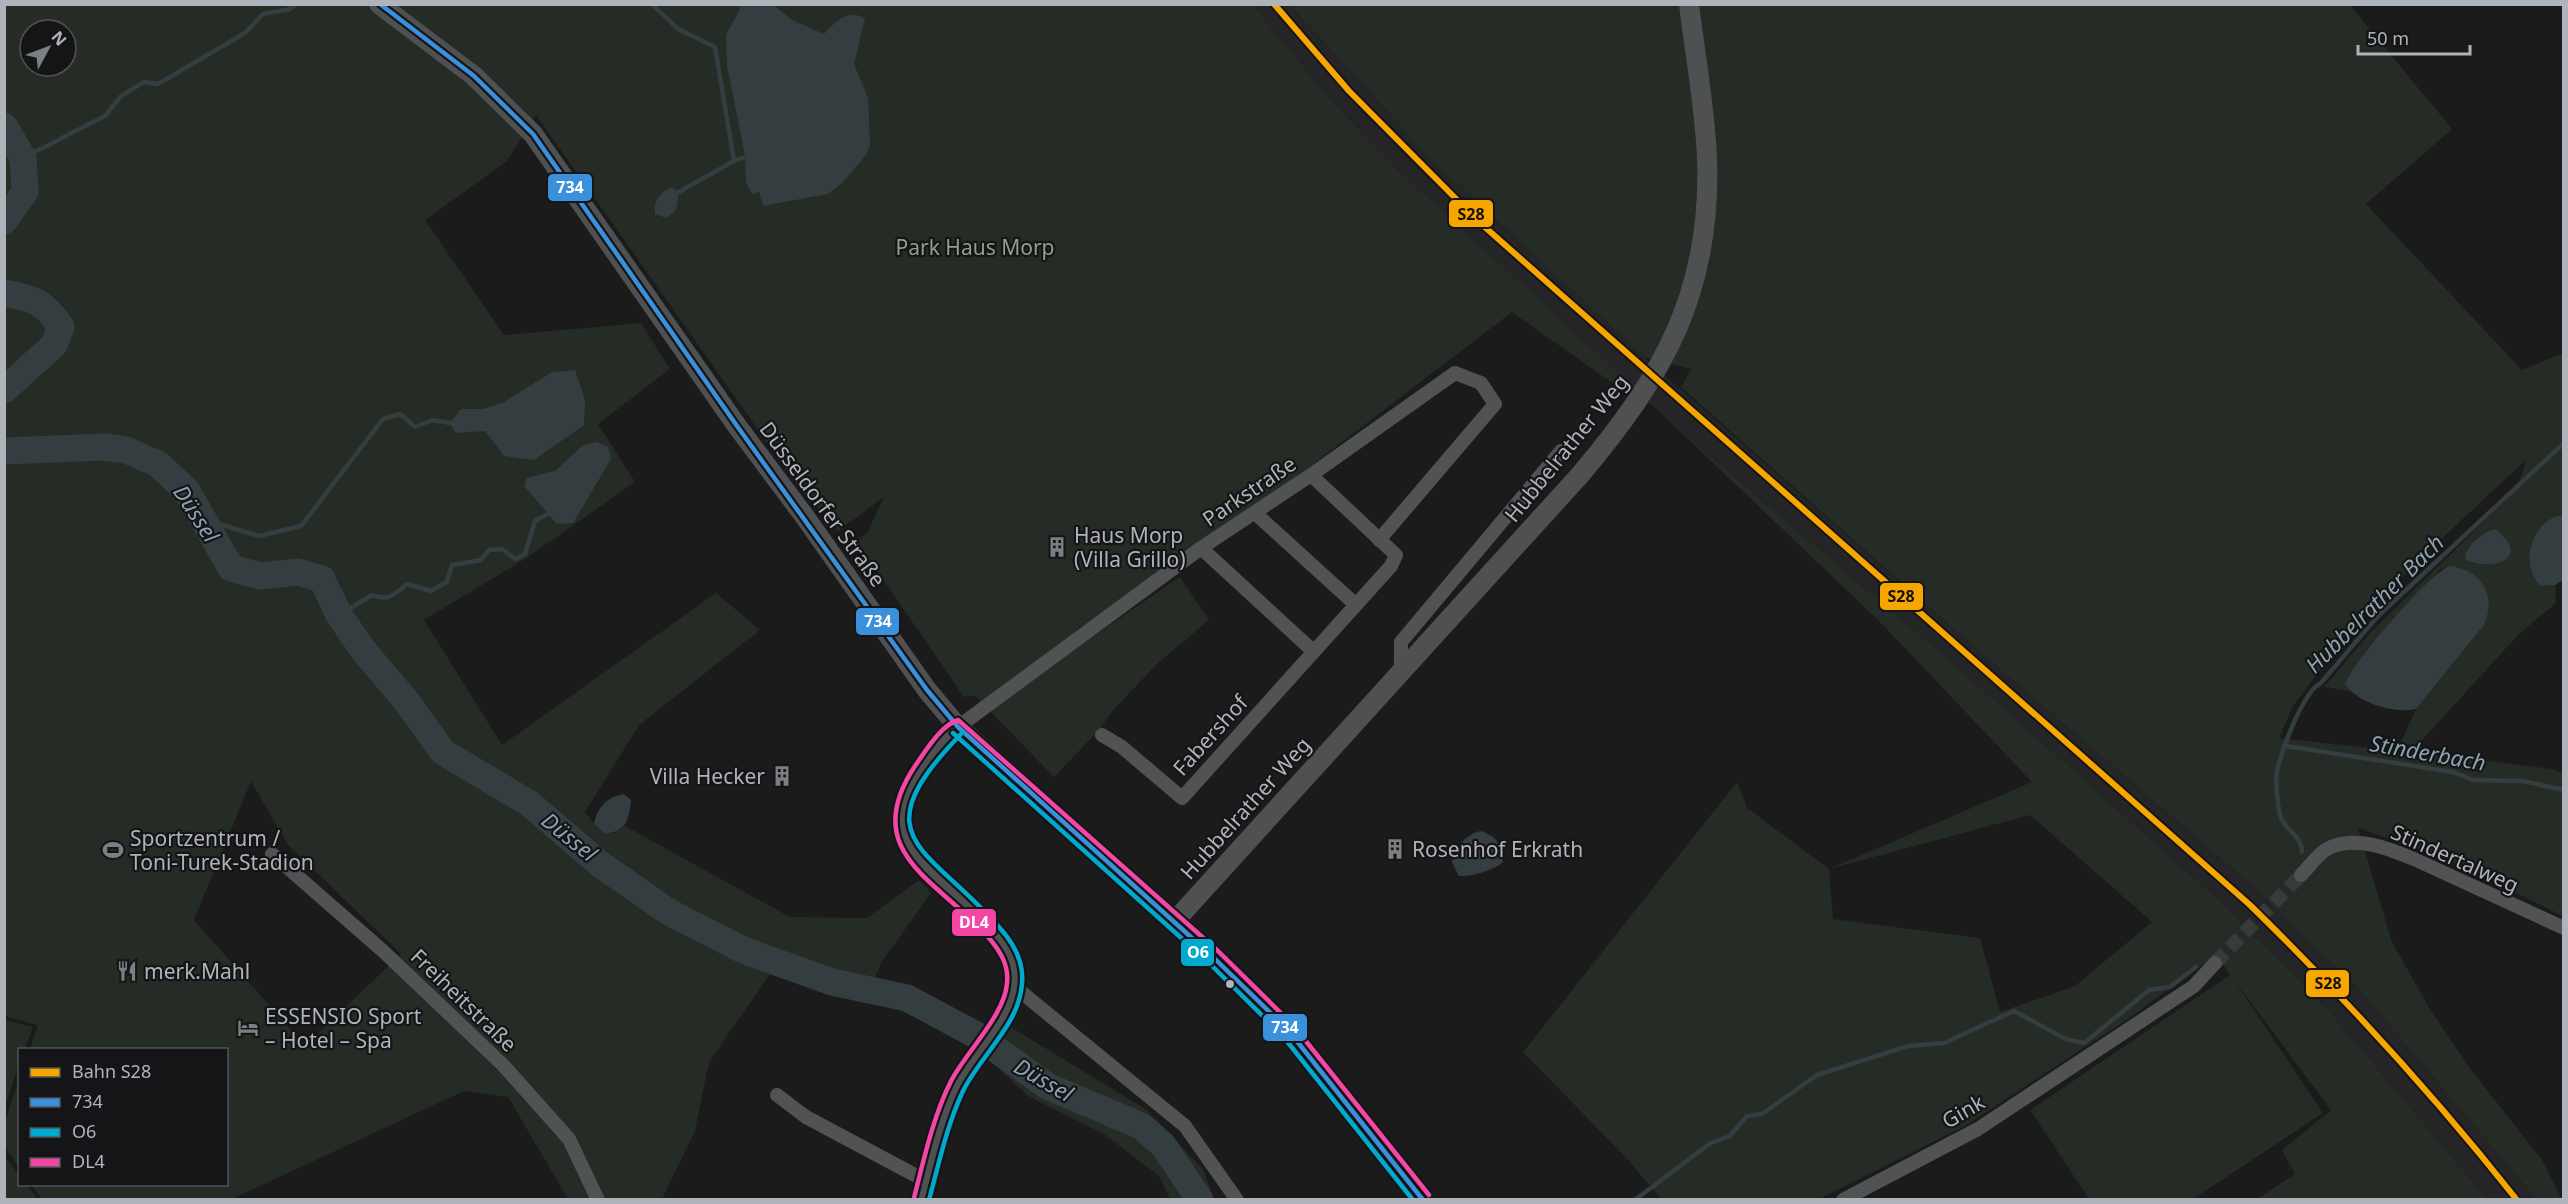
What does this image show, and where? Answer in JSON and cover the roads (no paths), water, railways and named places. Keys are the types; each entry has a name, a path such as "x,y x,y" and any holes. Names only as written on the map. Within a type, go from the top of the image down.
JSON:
{"street":[{"name":"Düsseldorfer Straße","path":"379,4 474,76 533,134 737,426 806,517 927,690 958,726 1213,957 1301,1044 1423,1200"},
{"name":"Hubbelrather Weg","path":"1173,923 1572,483 1632,410 1672,345 1697,268 1705,214 1707,159 1689,4"},
{"name":"Parkstraße","path":"958,726 1201,548 1311,476 1455,373 1481,383 1495,404 1379,540"},
{"name":"Hubbelrather Weg","path":"1401,671 1401,642 1561,450"},
{"name":"Fabershof","path":"1102,735 1122,747 1182,798 1391,566 1396,555 1311,476"},
{"path":"1255,513 1356,605"},
{"path":"1201,548 1313,651"},
{"path":"777,1095 806,1118 924,1190 957,1087 1015,987 1015,967 1009,950 985,922 935,877 912,851 901,828 902,806 907,792 943,741 958,726"},
{"name":"Stindertalweg","path":"2301,875 2328,849 2351,844 2369,844 2406,855 2564,928"},
{"name":"Freiheitstraße","path":"272,854 383,951 503,1065 570,1139 598,1200"},
{"name":"Gink","path":"1843,1200 1978,1129 2193,986 2216,963"},
{"path":"1015,987 1185,1126 1237,1200"}],"waterway":[{"path":"23,158 105,116 121,96 144,82 158,84 245,33 263,14 290,9 297,4"},
{"path":"652,4 678,29 715,47 734,161 679,192"},
{"name":"Düssel","path":"4,126 23,158 25,192 4,221"},
{"path":"734,161 745,157"},
{"name":"Düssel","path":"4,293 37,302 55,318 61,327 54,345 4,390"},
{"path":"206,527 219,524 259,536 301,526 383,419 400,414 415,427 432,420 450,423"},
{"name":"Hubbelrather Bach","path":"2302,852 2300,842 2281,818 2276,776 2288,737 2307,697 2377,617 2564,443"},
{"name":"Düssel","path":"4,451 104,447 126,450 158,464 187,491 231,568 261,576 298,572 322,579 339,615 364,651 407,702 443,752 530,804 601,865 667,911 743,950 832,982 907,998 978,1036 1047,1086 1141,1126 1163,1145 1200,1200"},
{"path":"339,615 372,595 387,597 395,594 407,584 431,591 447,582 452,565 481,560 489,550 502,549 515,559 525,554 535,521 548,514"},
{"name":"Stinderbach","path":"2286,746 2453,772 2473,780 2522,781 2564,790"},
{"name":"Hubbelrather Bach","path":"1635,1200 1709,1144 1730,1136 1747,1116 1762,1114 1817,1075 1908,1046 1944,1043 2014,1011 2066,1039 2084,1043 2149,990 2170,987 2196,967"}],"tunnel":[{"path":"2215,963 2301,875"}],"rail line":[{"name":"S28","path":"1274,4 1349,91 1478,221 2250,905 2388,1048 2517,1200"}],"place":[{"name":"Haus Morp (Villa Grillo)","path":"1057,547"},
{"name":"Villa Hecker","path":"782,776"},
{"name":"Rosenhof Erkrath","path":"1395,849"},
{"name":"Sportzentrum / Toni-Turek-Stadion","path":"113,850"},
{"name":"merk.Mahl","path":"127,971"},
{"name":"ESSENSIO Sport – Hotel – Spa","path":"248,1028"}],"park label":[{"name":"Park Haus Morp","path":"975,247"}]}
